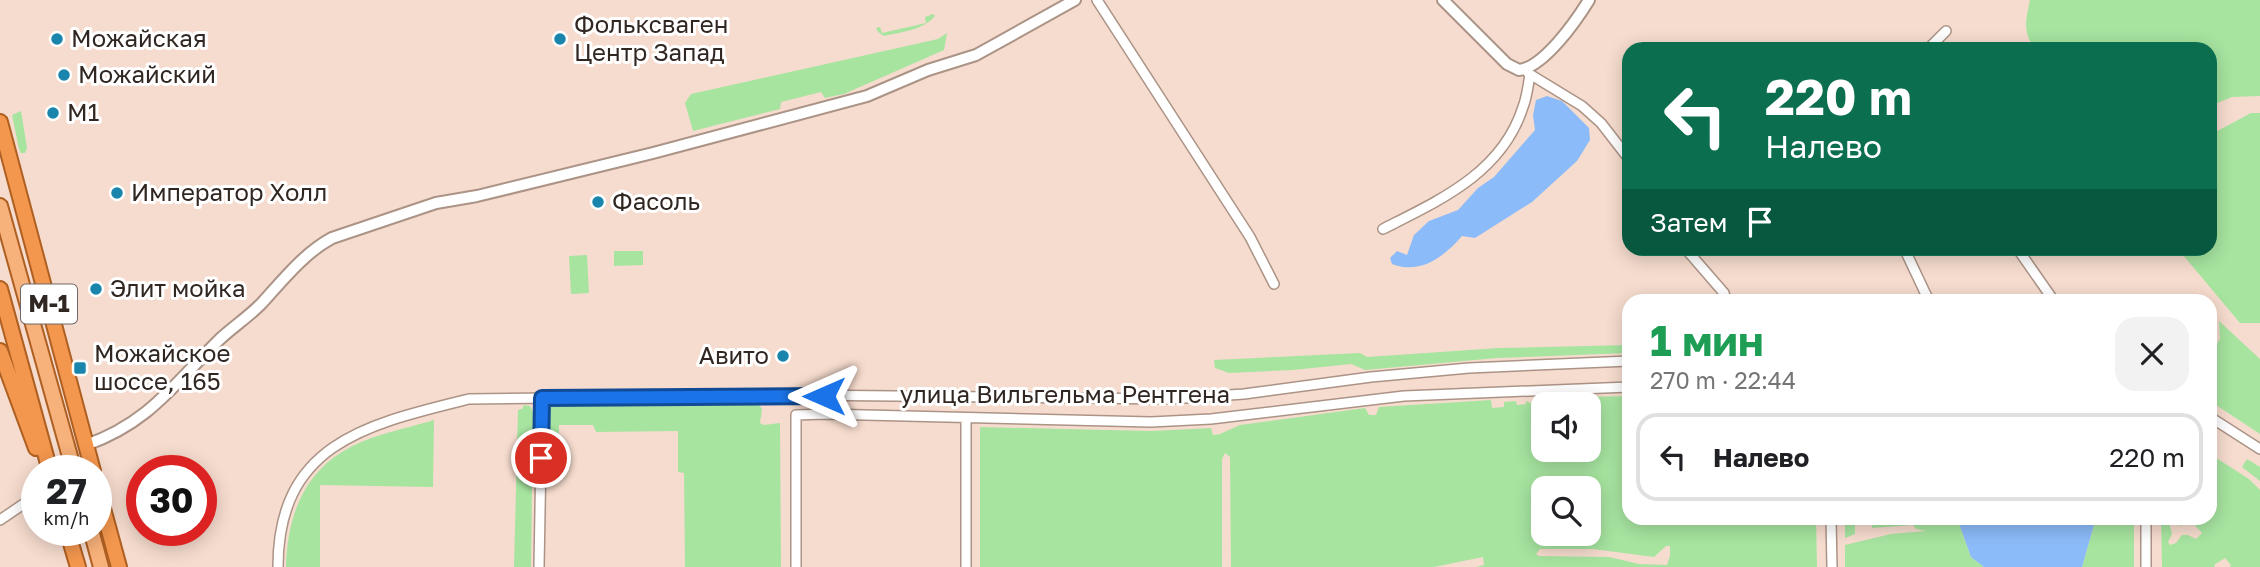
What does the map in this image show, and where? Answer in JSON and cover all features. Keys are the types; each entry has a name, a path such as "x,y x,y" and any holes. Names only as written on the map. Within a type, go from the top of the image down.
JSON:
{"highway":[{"name":"М-1","path":"0,122 89,455"},
{"name":"М-1","path":"0,289 44,455"},
{"path":"0,351 40,455"},
{"path":"112,541 119,567"},
{"path":"72,546 78,567"}],"main road":[{"name":"М-1","path":"0,206 70,455"},
{"path":"96,546 102,567"}],"street":[{"path":"86,445 132,424 144,415 184,378 219,340 250,316 317,247 332,238 436,203 477,196 653,153 867,96 928,70 976,55 1075,0"},
{"path":"1097,0 1250,237 1274,284"},
{"path":"1443,0 1507,64 1527,72 1582,106 1601,123 1622,150"},
{"path":"1383,229 1444,198 1470,181 1494,159 1511,134 1524,107 1527,72 1573,23 1589,0"},
{"path":"1935,42 1946,31"},
{"path":"1692,256 1724,294"},
{"path":"1908,256 1926,294"},
{"path":"2023,256 2049,294"},
{"name":"улица Вильгельма Рентгена","path":"278,567 282,518 293,489 310,467 333,445 424,410 470,399 797,395 1170,399 1244,394 1371,377 1469,368 1622,361"},
{"name":"улица Вильгельма Рентгена","path":"796,567 796,415 1151,422 1202,420 1393,397 1622,387"},
{"path":"539,567 542,398"},
{"path":"966,418 966,567"},
{"path":"2217,421 2260,449"},
{"path":"0,520 21,506"},
{"path":"1831,525 1832,567"},
{"path":"2146,525 2146,567"}],"green space":[{"path":"2030,0 2260,0 2260,96 2232,97 2217,103 2217,42 2030,42 2026,19"},
{"path":"933,14 935,16 930,21 925,24 905,32 884,36 876,28 880,27 882,33 926,23 925,17"},
{"path":"947,33 944,50 844,94 825,98 821,92 781,102 780,109 693,131 685,103 691,94 938,39"},
{"path":"21,111 27,148 25,153 21,153 19,149 12,115"},
{"path":"2251,113 2260,113 2260,323 2240,323 2184,256 2217,256 2217,131"},
{"path":"614,251 643,251 643,265 614,266"},
{"path":"587,255 589,293 571,294 569,256"},
{"path":"2219,321 2260,359 2260,434 2217,406 2217,344 2220,339"},
{"path":"1622,345 1622,353 1497,358 1365,370 1351,364 1229,373 1215,368 1214,360 1360,353 1367,357 1499,348"},
{"path":"1622,396 1622,525 1816,525 1817,567 1476,567 1484,565 1483,557 1434,567 1231,567 1230,457 1225,453 1222,459 1222,567 980,567 980,427 1151,431 1211,428 1213,435 1240,425 1365,408 1369,415 1376,415 1379,407 1491,400 1492,408 1504,407 1504,402 1516,401 1517,405 1526,404 1526,401 1531,403 1531,462 1601,462 1601,397","holes":["1666,546 1670,546 1667,565 1639,564 1609,557 1536,554 1540,549 1593,549 1654,557"]},
{"path":"757,402 762,409 760,423 780,423 781,567 685,567 684,473 678,472 678,431 596,432 593,425 559,425 558,451 551,450 550,407 556,404"},
{"path":"524,405 530,406 533,412 531,567 514,567 518,410"},
{"path":"434,420 433,487 320,485 320,567 286,567 289,533 299,502 316,474 328,462 364,441"},
{"path":"2217,458 2249,479 2260,490 2260,567 2230,567 2225,558 2214,565 2215,567 2162,567 2161,525 2170,525 2172,534 2168,542 2170,545 2176,543 2182,535 2196,539 2202,533 2195,525 2217,525"},
{"path":"2247,459 2260,467 2260,481 2242,467"},
{"path":"1845,525 1855,525 1855,534 1845,538"},
{"path":"1872,525 1913,525 1872,528"},
{"path":"1913,525 1960,525 1971,557 1984,567 1845,567 1845,545 1891,534 1926,531 1916,529"},
{"path":"2094,525 2134,525 2134,567 2082,567"}],"water":[{"path":"1547,96 1562,101 1589,128 1590,140 1577,161 1532,202 1475,238 1462,236 1439,257 1422,266 1402,267 1392,264 1390,258 1397,251 1407,255 1414,235 1429,221 1458,210 1478,188 1494,177 1535,130 1533,115 1536,100"},
{"path":"1960,525 2094,525 2082,567 1984,567 1971,557"}],"place":[{"name":"Можайская","path":"57,39"},
{"name":"Фольксваген Центр Запад","path":"560,39"},
{"name":"Можайский","path":"64,75"},
{"name":"М1","path":"53,113"},
{"name":"Император Холл","path":"117,193"},
{"name":"Фасоль","path":"598,202"},
{"name":"Элит мойка","path":"96,289"},
{"name":"Авито","path":"783,356"},
{"name":"Можайское шоссе, 165","path":"80,368"}],"route":[{"path":"541,458 542,398 824,396"}]}
